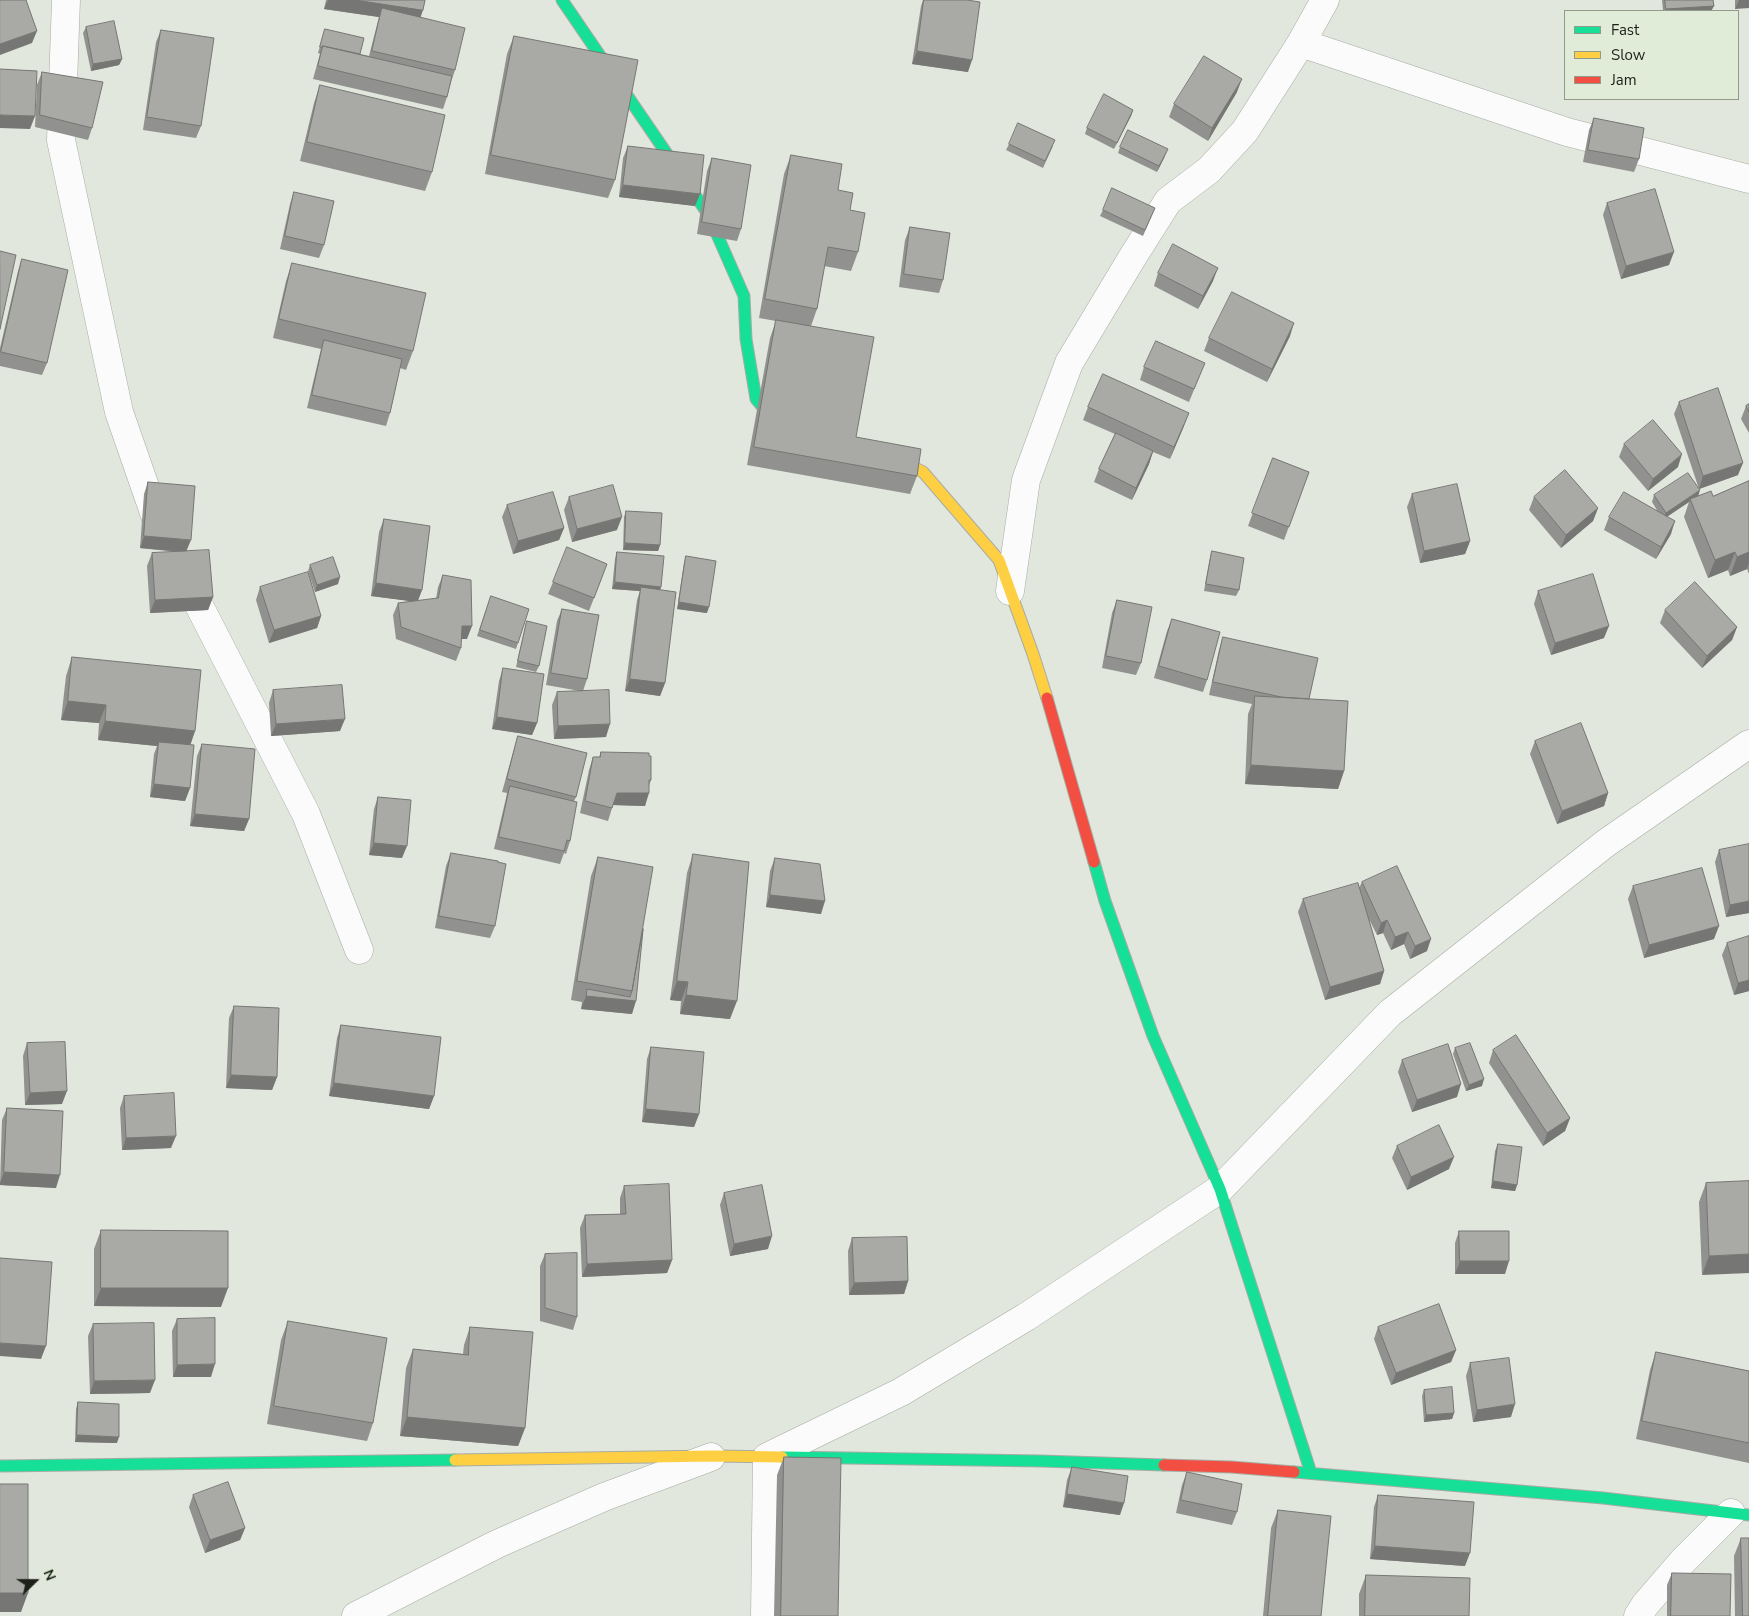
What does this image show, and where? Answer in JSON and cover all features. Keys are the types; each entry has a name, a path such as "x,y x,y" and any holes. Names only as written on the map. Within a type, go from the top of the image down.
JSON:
{"street":[{"path":"66,0 61,140 119,412 160,530 306,814 359,950"},
{"path":"562,0 708,214 744,296 746,339 756,399 778,426 794,432"},
{"path":"1010,590 1026,480 1069,363 1168,201 1209,170 1245,131 1325,0"},
{"path":"1301,42 1567,132 1749,179"},
{"path":"873,447 923,472 999,560 1036,663 1112,919 1153,1036 1220,1189 1310,1473"},
{"path":"767,1457 902,1392 1026,1317 1220,1189 1390,1013 1606,843 1749,744"},
{"path":"356,1616 497,1544 604,1497 714,1456"},
{"path":"0,1466 714,1456 1041,1461 1231,1467 1603,1498 1740,1514"},
{"path":"765,1616 767,1457"},
{"path":"1638,1616 1645,1605 1684,1561 1740,1514"}],"building":[{"path":"0,0 26,0 37,31 0,44"},
{"path":"355,0 425,0 423,10"},
{"path":"924,0 967,0 980,2 972,60 917,51"},
{"path":"1665,0 1713,0 1714,6 1666,9"},
{"path":"382,8 465,28 455,70 372,51"},
{"path":"114,21 122,59 93,64 86,27"},
{"path":"325,29 364,38 360,54 323,46 320,47"},
{"path":"161,30 214,38 201,126 147,117"},
{"path":"514,36 638,60 615,180 491,155"},
{"path":"323,46 452,76 447,97 318,66"},
{"path":"1204,56 1242,79 1212,128 1174,104"},
{"path":"0,69 37,71 35,116 0,115"},
{"path":"42,72 103,82 92,128 40,115"},
{"path":"320,85 445,115 432,172 307,142"},
{"path":"1104,94 1133,110 1117,143 1087,128"},
{"path":"1594,118 1644,128 1639,159 1588,150"},
{"path":"1018,123 1055,140 1045,161 1009,144"},
{"path":"1128,130 1168,149 1159,166 1120,147"},
{"path":"628,146 704,155 700,194 623,185"},
{"path":"791,155 842,164 838,190 853,193 850,210 865,213 858,252 828,247 817,309 765,299"},
{"path":"712,158 751,165 741,229 702,222"},
{"path":"1112,188 1155,208 1145,230 1103,210"},
{"path":"1655,189 1674,252 1626,266 1607,203"},
{"path":"294,192 334,201 324,245 285,236"},
{"path":"910,227 950,233 943,280 904,274"},
{"path":"1173,244 1218,268 1203,296 1158,273"},
{"path":"0,251 16,255 0,329"},
{"path":"22,259 68,270 47,363 1,352"},
{"path":"292,263 426,293 413,351 279,319"},
{"path":"1232,292 1294,323 1272,369 1209,338"},
{"path":"776,320 874,337 856,437 921,449 917,476 754,447"},
{"path":"324,340 402,359 390,413 312,395"},
{"path":"1156,341 1205,363 1194,389 1144,367"},
{"path":"1103,374 1189,413 1174,447 1088,407"},
{"path":"1718,388 1743,463 1703,476 1679,402"},
{"path":"1653,420 1682,454 1653,479 1624,444"},
{"path":"1116,433 1153,451 1136,488 1099,469"},
{"path":"1273,458 1309,472 1289,527 1252,513"},
{"path":"1565,470 1598,508 1566,535 1534,497"},
{"path":"1688,473 1700,490 1666,513 1654,495"},
{"path":"1749,481 1749,552 1737,557 1735,552 1715,560 1690,499 1711,491 1713,496"},
{"path":"148,482 195,486 191,540 144,536"},
{"path":"1457,484 1470,541 1424,551 1412,494"},
{"path":"613,485 622,517 577,529 569,497"},
{"path":"553,492 564,528 518,541 507,505"},
{"path":"1624,492 1675,521 1661,547 1609,517"},
{"path":"626,511 662,513 660,545 625,543"},
{"path":"384,519 430,526 422,590 376,583"},
{"path":"567,547 607,564 594,598 553,582"},
{"path":"209,550 213,597 155,600 152,553"},
{"path":"1212,551 1244,558 1239,590 1206,584"},
{"path":"617,552 664,556 661,587 615,582"},
{"path":"686,556 716,561 709,607 679,602"},
{"path":"333,557 340,577 317,585 310,565"},
{"path":"308,572 321,616 274,630 260,587"},
{"path":"1593,574 1609,626 1555,643 1538,591"},
{"path":"443,575 471,580 472,626 462,626 461,648 401,627 398,603 438,598"},
{"path":"1695,582 1737,627 1707,656 1665,610"},
{"path":"641,587 676,592 665,683 630,679"},
{"path":"491,596 529,609 518,643 480,630"},
{"path":"1117,600 1152,607 1141,663 1106,656"},
{"path":"562,609 599,615 587,679 551,673"},
{"path":"1172,619 1220,632 1207,680 1159,666"},
{"path":"527,621 547,626 539,666 518,661"},
{"path":"1223,637 1318,658 1309,699 1281,697 1213,682"},
{"path":"72,657 201,670 195,731 105,721 106,705 68,701"},
{"path":"503,668 544,674 537,723 497,717"},
{"path":"342,685 345,719 276,724 273,690"},
{"path":"609,690 610,724 558,726 557,692"},
{"path":"1255,696 1348,701 1344,771 1251,765"},
{"path":"1581,723 1608,793 1562,811 1535,741"},
{"path":"518,736 587,753 576,797 507,779"},
{"path":"159,742 194,745 190,788 154,784"},
{"path":"202,744 255,749 249,819 195,814"},
{"path":"601,752 649,753 649,756 651,756 651,780 649,780 649,793 617,793 612,808 585,801 593,757 600,757"},
{"path":"510,786 577,802 570,841 567,840 564,851 499,837"},
{"path":"378,797 411,800 407,846 374,843"},
{"path":"1749,844 1749,901 1730,905 1719,850"},
{"path":"451,853 506,864 495,926 439,916"},
{"path":"693,854 749,862 737,1001 686,995 688,982 677,981"},
{"path":"598,857 653,867 632,991 577,981"},
{"path":"775,858 820,864 825,901 770,895"},
{"path":"1397,866 1431,939 1415,946 1408,932 1395,937 1387,920 1381,923 1362,882"},
{"path":"1702,868 1719,926 1649,945 1633,886"},
{"path":"1358,883 1384,971 1330,987 1303,899"},
{"path":"643,929 636,1001 586,996 587,989 630,997"},
{"path":"1749,936 1749,980 1738,983 1727,943"},
{"path":"234,1006 279,1008 277,1077 231,1075"},
{"path":"341,1025 441,1037 434,1096 334,1083"},
{"path":"1516,1035 1570,1118 1547,1133 1493,1050"},
{"path":"65,1042 67,1091 30,1093 27,1043"},
{"path":"1470,1043 1484,1079 1469,1085 1455,1048"},
{"path":"1448,1044 1461,1084 1417,1100 1402,1060"},
{"path":"651,1047 704,1052 699,1114 646,1109"},
{"path":"174,1093 176,1136 126,1138 124,1096"},
{"path":"7,1108 63,1111 60,1175 4,1172"},
{"path":"1439,1125 1454,1157 1411,1177 1397,1146"},
{"path":"1498,1144 1522,1147 1517,1185 1493,1181"},
{"path":"1749,1181 1749,1254 1709,1256 1706,1183"},
{"path":"669,1184 672,1260 587,1264 585,1215 626,1214 624,1186"},
{"path":"762,1185 772,1236 734,1244 724,1193"},
{"path":"101,1230 228,1231 228,1288 101,1288"},
{"path":"1459,1231 1509,1231 1509,1261 1460,1261"},
{"path":"907,1237 908,1281 854,1283 852,1238"},
{"path":"577,1253 577,1317 545,1308 545,1254"},
{"path":"0,1258 52,1262 46,1346 0,1343"},
{"path":"1439,1304 1456,1350 1396,1373 1378,1327"},
{"path":"215,1318 215,1364 177,1365 177,1319"},
{"path":"288,1321 387,1338 373,1423 274,1406"},
{"path":"154,1323 155,1380 94,1381 93,1324"},
{"path":"470,1327 533,1332 525,1428 407,1417 413,1349 468,1355"},
{"path":"1656,1352 1749,1371 1749,1443 1642,1421"},
{"path":"1509,1358 1515,1404 1477,1410 1470,1363"},
{"path":"1452,1387 1454,1413 1426,1415 1424,1390"},
{"path":"78,1402 119,1404 119,1437 77,1435"},
{"path":"784,1457 841,1458 838,1616 781,1616"},
{"path":"1072,1467 1128,1476 1124,1503 1067,1494"},
{"path":"1187,1472 1242,1484 1237,1512 1181,1500"},
{"path":"228,1482 245,1528 210,1540 193,1495"},
{"path":"0,1484 28,1484 28,1593 0,1593"},
{"path":"1378,1495 1474,1502 1470,1553 1375,1546"},
{"path":"1278,1510 1331,1516 1321,1616 1268,1616"},
{"path":"1741,1538 1749,1538 1749,1616 1743,1616"},
{"path":"1672,1573 1731,1574 1730,1616 1671,1616"},
{"path":"1366,1575 1470,1578 1469,1616 1365,1616"}],"traffic: fast":[{"path":"562,0 708,214 744,296 746,339 756,399 778,426 783,428"},
{"path":"1094,862 1105,901 1153,1036 1220,1189 1311,1473"},
{"path":"782,1457 1164,1465"},
{"path":"0,1466 455,1460"},
{"path":"1294,1472 1603,1498 1749,1515"}],"traffic: slow":[{"path":"884,452 923,472 999,560 1047,698"},
{"path":"455,1460 714,1456 782,1457"}],"traffic: jam":[{"path":"1047,698 1094,862"},
{"path":"1164,1465 1231,1467 1294,1472"}]}
